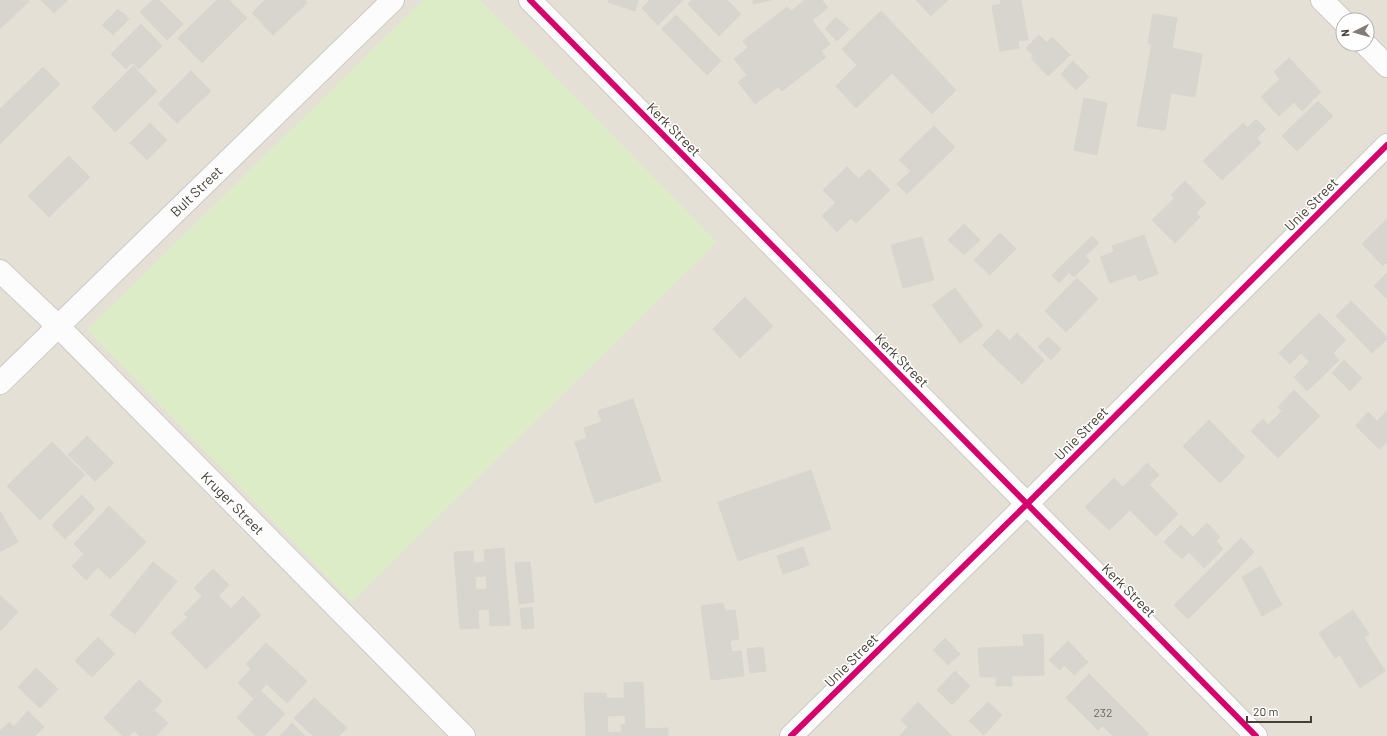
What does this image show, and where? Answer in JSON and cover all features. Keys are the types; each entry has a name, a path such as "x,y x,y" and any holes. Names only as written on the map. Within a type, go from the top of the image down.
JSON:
{"street":[{"name":"Bult Street","path":"0,383 393,0"},
{"name":"Kerk Street","path":"530,0 1256,736"},
{"path":"1322,0 1335,13"},
{"path":"1373,52 1387,66"},
{"name":"Unie Street","path":"791,736 1027,504 1387,145"},
{"name":"Kruger Street","path":"0,271 58,326 464,736"}],"shaded area":[{"path":"0,0 1387,0 1387,736 0,736"}],"green space":[{"path":"423,0 480,0 717,242 352,602 87,330"}],"building":[{"path":"0,0 29,1 0,29"},
{"path":"41,0 68,0 54,13"},
{"path":"153,0 159,0 183,24 167,40 140,12"},
{"path":"217,0 229,0 247,18 202,63 178,38"},
{"path":"265,0 305,0 307,3 273,35 252,13"},
{"path":"609,0 638,0 635,11 608,2"},
{"path":"650,0 683,0 658,25 642,8"},
{"path":"692,0 727,0 741,14 719,36 688,4"},
{"path":"753,0 771,0 753,4"},
{"path":"805,0 822,0 828,8 812,20 830,44 821,51 826,57 782,91 778,87 755,104 738,82 747,75 734,59 748,48 743,41 787,7 791,11"},
{"path":"916,0 948,0 931,16"},
{"path":"1000,0 1021,0 1028,40 1018,41 1019,48 1000,51 992,6 1001,4"},
{"path":"118,9 129,19 113,35 102,25"},
{"path":"881,11 956,90 932,114 892,73 856,108 836,86 857,65 842,49"},
{"path":"1153,14 1177,18 1172,48 1202,54 1195,97 1171,93 1165,130 1137,126 1152,44 1148,44"},
{"path":"676,15 721,61 707,75 662,29"},
{"path":"836,17 849,29 837,41 825,29"},
{"path":"141,24 162,46 139,69 132,63 126,69 111,54"},
{"path":"1039,35 1047,43 1052,37 1070,55 1048,76 1031,58 1033,56 1026,48"},
{"path":"1289,58 1321,92 1302,111 1294,102 1279,116 1261,97 1280,79 1274,72"},
{"path":"1073,61 1089,77 1076,90 1061,74"},
{"path":"133,66 157,91 115,132 92,107"},
{"path":"43,67 60,84 0,144 0,109"},
{"path":"191,71 211,91 177,123 158,104"},
{"path":"1084,98 1107,103 1097,155 1074,150"},
{"path":"1318,101 1333,116 1297,151 1282,136"},
{"path":"1256,119 1266,129 1257,138 1247,128"},
{"path":"150,123 167,140 147,160 130,143"},
{"path":"1243,123 1261,143 1222,180 1203,161"},
{"path":"934,126 955,147 907,194 897,184 911,171 899,160"},
{"path":"69,156 90,177 49,217 28,196"},
{"path":"847,167 859,179 869,169 890,190 856,223 851,218 837,232 822,216 836,203 823,190"},
{"path":"1185,181 1206,203 1196,213 1200,217 1175,243 1152,220 1175,198 1171,195"},
{"path":"1387,219 1387,262 1383,266 1362,244"},
{"path":"964,224 980,240 964,255 948,240"},
{"path":"1000,233 1016,249 990,275 974,260"},
{"path":"1144,235 1158,274 1139,281 1136,274 1110,283 1100,257 1114,252 1112,246"},
{"path":"1092,236 1099,243 1085,256 1090,261 1074,277 1069,272 1059,283 1052,275"},
{"path":"922,237 934,280 903,288 891,245"},
{"path":"1387,273 1387,299 1374,286"},
{"path":"1077,278 1098,299 1066,332 1045,311"},
{"path":"955,288 983,326 960,343 932,305"},
{"path":"745,297 773,326 740,358 713,329"},
{"path":"1351,301 1367,317 1352,332 1336,316"},
{"path":"1319,313 1346,340 1333,353 1339,360 1323,376 1301,353 1290,364 1279,353"},
{"path":"1367,317 1387,337 1387,339 1372,353 1352,332"},
{"path":"998,329 1010,341 994,357 982,345"},
{"path":"1017,333 1044,360 1022,384 994,357"},
{"path":"1048,337 1061,349 1051,360 1038,347"},
{"path":"1344,360 1362,378 1350,391 1332,373"},
{"path":"1309,362 1323,376 1307,391 1294,377"},
{"path":"1294,390 1320,416 1278,458 1251,431 1263,419 1268,425 1282,411 1278,407"},
{"path":"633,399 661,481 595,503 575,442 587,438 584,428 602,422 598,411"},
{"path":"1387,411 1387,442 1379,449 1356,426 1368,412 1377,421"},
{"path":"1209,420 1245,457 1220,483 1183,446"},
{"path":"87,436 114,463 95,481 68,455"},
{"path":"52,442 85,475 40,520 7,486"},
{"path":"1147,463 1159,475 1149,485 1138,473"},
{"path":"811,470 831,529 738,561 718,502"},
{"path":"1138,473 1178,514 1156,536 1130,510 1109,530 1085,507 1114,478 1123,487"},
{"path":"82,495 95,509 65,539 52,525"},
{"path":"109,506 146,542 110,579 98,567 86,580 72,566 84,554 74,544"},
{"path":"0,511 18,542 0,552"},
{"path":"1207,523 1220,537 1216,541 1223,549 1204,568 1189,552 1182,559 1164,542 1181,525 1193,537"},
{"path":"1241,538 1254,552 1236,571 1222,557"},
{"path":"803,547 809,565 783,574 777,556"},
{"path":"504,548 510,625 490,626 489,609 478,610 479,628 460,629 454,552 473,551 476,590 487,589 486,576 476,577 475,563 485,562 484,550"},
{"path":"1222,557 1236,571 1188,619 1174,605"},
{"path":"153,562 177,581 135,634 110,615"},
{"path":"530,562 534,602 519,604 515,563"},
{"path":"1261,566 1282,605 1262,616 1242,577"},
{"path":"213,569 229,585 218,596 211,588 202,596 194,588"},
{"path":"211,588 236,614 210,640 184,614"},
{"path":"0,595 18,612 1,630 0,629"},
{"path":"243,596 261,615 237,639 224,626 236,614 231,609"},
{"path":"723,603 725,611 735,610 739,639 706,644 701,606"},
{"path":"532,607 534,628 522,629 520,609"},
{"path":"1353,610 1369,634 1364,638 1385,671 1360,688 1340,655 1335,658 1319,633"},
{"path":"188,617 196,626 180,642 171,633"},
{"path":"196,626 210,640 224,626 237,639 206,669 180,642"},
{"path":"1043,634 1044,675 1012,676 1012,686 996,686 996,677 980,677 978,648 1024,646 1023,635"},
{"path":"98,637 115,654 92,677 75,661"},
{"path":"945,638 960,654 948,665 933,650"},
{"path":"730,641 732,652 741,651 744,676 711,680 706,644"},
{"path":"1068,641 1088,662 1074,675 1064,665 1060,670 1049,660"},
{"path":"266,643 307,681 287,703 267,684 253,698 238,683 251,669 246,664"},
{"path":"763,647 766,671 750,673 747,649"},
{"path":"36,668 58,689 40,708 18,687"},
{"path":"955,671 970,686 952,705 937,690"},
{"path":"1089,674 1149,734 1147,736 1113,736 1103,726 1098,730 1066,698"},
{"path":"139,680 162,701 154,710 168,723 156,736 140,736 134,731 129,736 123,736 104,718"},
{"path":"643,682 645,724 626,725 625,715 607,716 606,698 624,698 624,683"},
{"path":"261,691 285,714 264,736 256,736 237,718"},
{"path":"584,693 606,693 608,733 622,732 621,725 645,724 645,729 668,728 668,736 586,736"},
{"path":"314,698 347,728 339,736 313,736 294,718"},
{"path":"918,702 952,736 900,736 908,727 901,720"},
{"path":"988,702 1002,715 984,735 969,721"},
{"path":"28,711 44,727 35,736 0,736 0,731 9,722 14,727"},
{"path":"292,723 305,736 280,736"}],"cycle path":[{"path":"530,0 1256,736"},
{"path":"791,736 1027,504 1387,145"}]}
